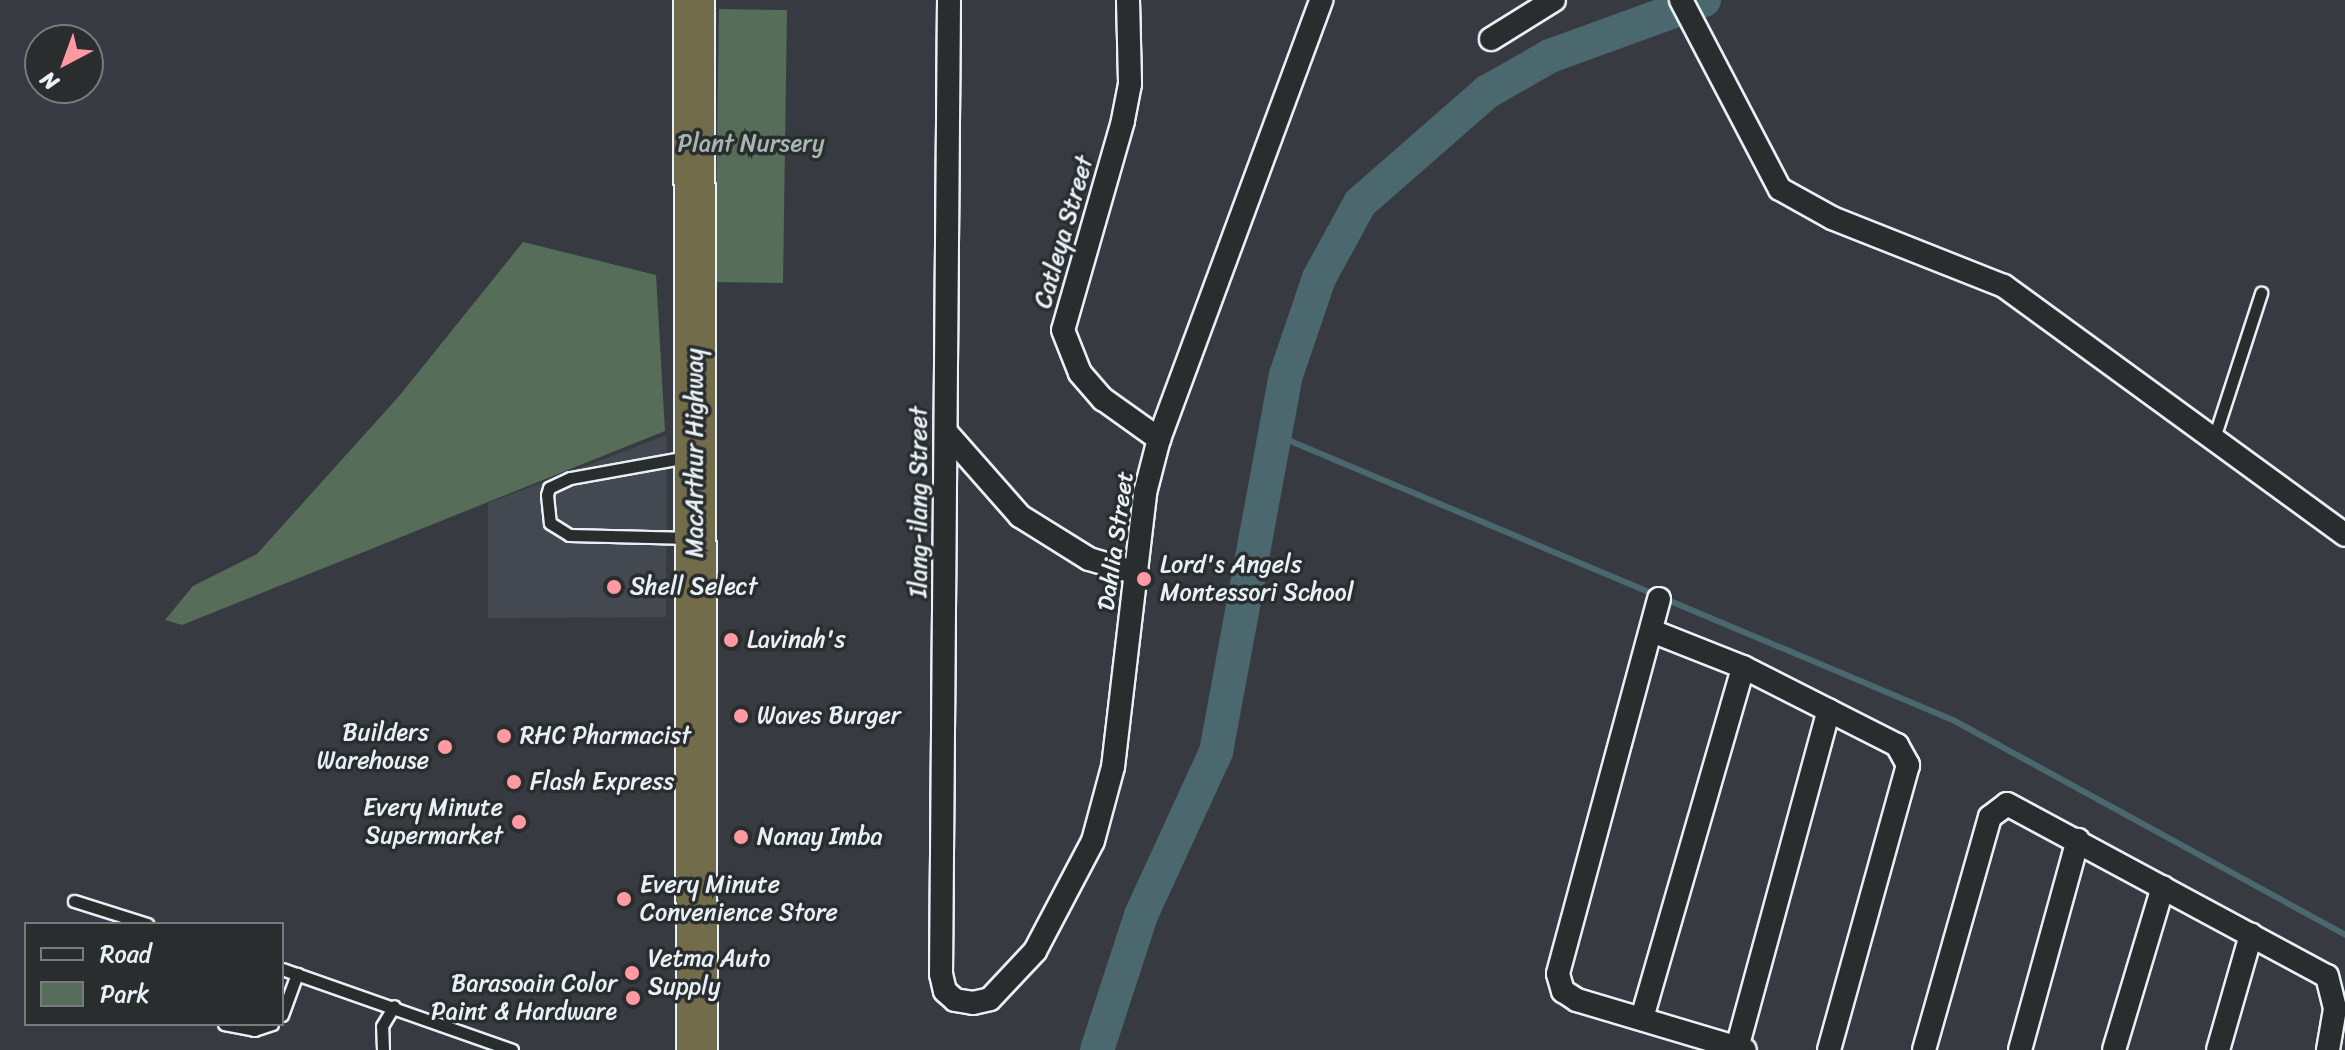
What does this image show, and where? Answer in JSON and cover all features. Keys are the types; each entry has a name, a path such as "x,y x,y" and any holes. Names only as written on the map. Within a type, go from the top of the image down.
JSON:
{"highway":[{"name":"MacArthur Highway","path":"694,0 697,1050"}],"street":[{"name":"Ilang-ilang Street","path":"949,0 941,974 945,991 955,1000"},
{"name":"Catleya Street","path":"1128,0 1130,84 1123,121 1063,330 1080,373 1103,399 1159,439"},
{"name":"Dahlia Street","path":"955,1000 990,999 1035,951 1093,841 1113,767 1145,493 1159,439 1321,0"},
{"path":"1491,39 1554,0"},
{"path":"1681,0 1693,29 1780,189 1832,218 2004,286 2094,347 2213,442 2345,535"},
{"path":"946,432 1020,516 1089,559 1137,573"},
{"path":"1659,599 1558,974 1563,991 1577,1000 1741,1049 1829,710"},
{"path":"1652,631 1743,667 1897,745 1908,765 1829,1050"},
{"path":"1642,1018 1743,667"},
{"path":"1924,1050 1990,817 2007,804 2327,976 2335,1009 2328,1050"},
{"path":"2020,1050 2078,840"},
{"path":"2114,1050 2163,887"},
{"path":"2218,1050 2251,935"}],"lane":[{"path":"2213,442 2261,293"},
{"path":"695,455 570,478 549,488 547,495 550,523 569,535 695,538"},
{"path":"74,901 124,920"},
{"path":"284,970 512,1050"},
{"path":"284,1010 297,974"},
{"path":"383,1050 382,1026 394,1006"},
{"path":"234,1026 254,1030 266,1026"}],"shaded area":[{"path":"667,435 666,617 488,618 488,503"}],"green space":[{"name":"Plant Nursery","path":"719,9 787,10 783,283 715,282"},
{"path":"523,242 656,275 665,431 182,625 165,620 193,586 257,554 400,395"}],"waterway":[{"path":"1097,1050 1141,915 1216,752 1286,375 1319,278 1360,203 1487,92 1550,56 1704,0"},
{"path":"1276,435 1953,720 2345,935"}],"place":[{"name":"Lord's Angels Montessori School","path":"1144,579"},
{"name":"Shell Select","path":"614,587"},
{"name":"Lavinah's","path":"731,640"},
{"name":"Waves Burger","path":"741,716"},
{"name":"RHC Pharmacist","path":"504,736"},
{"name":"Builders Warehouse","path":"445,747"},
{"name":"Flash Express","path":"514,782"},
{"name":"Every Minute Supermarket","path":"519,822"},
{"name":"Nanay Imba","path":"741,837"},
{"name":"Every Minute Convenience Store","path":"624,899"},
{"name":"Vetma Auto Supply","path":"632,973"},
{"name":"Barasoain Color Paint & Hardware","path":"633,998"}]}
